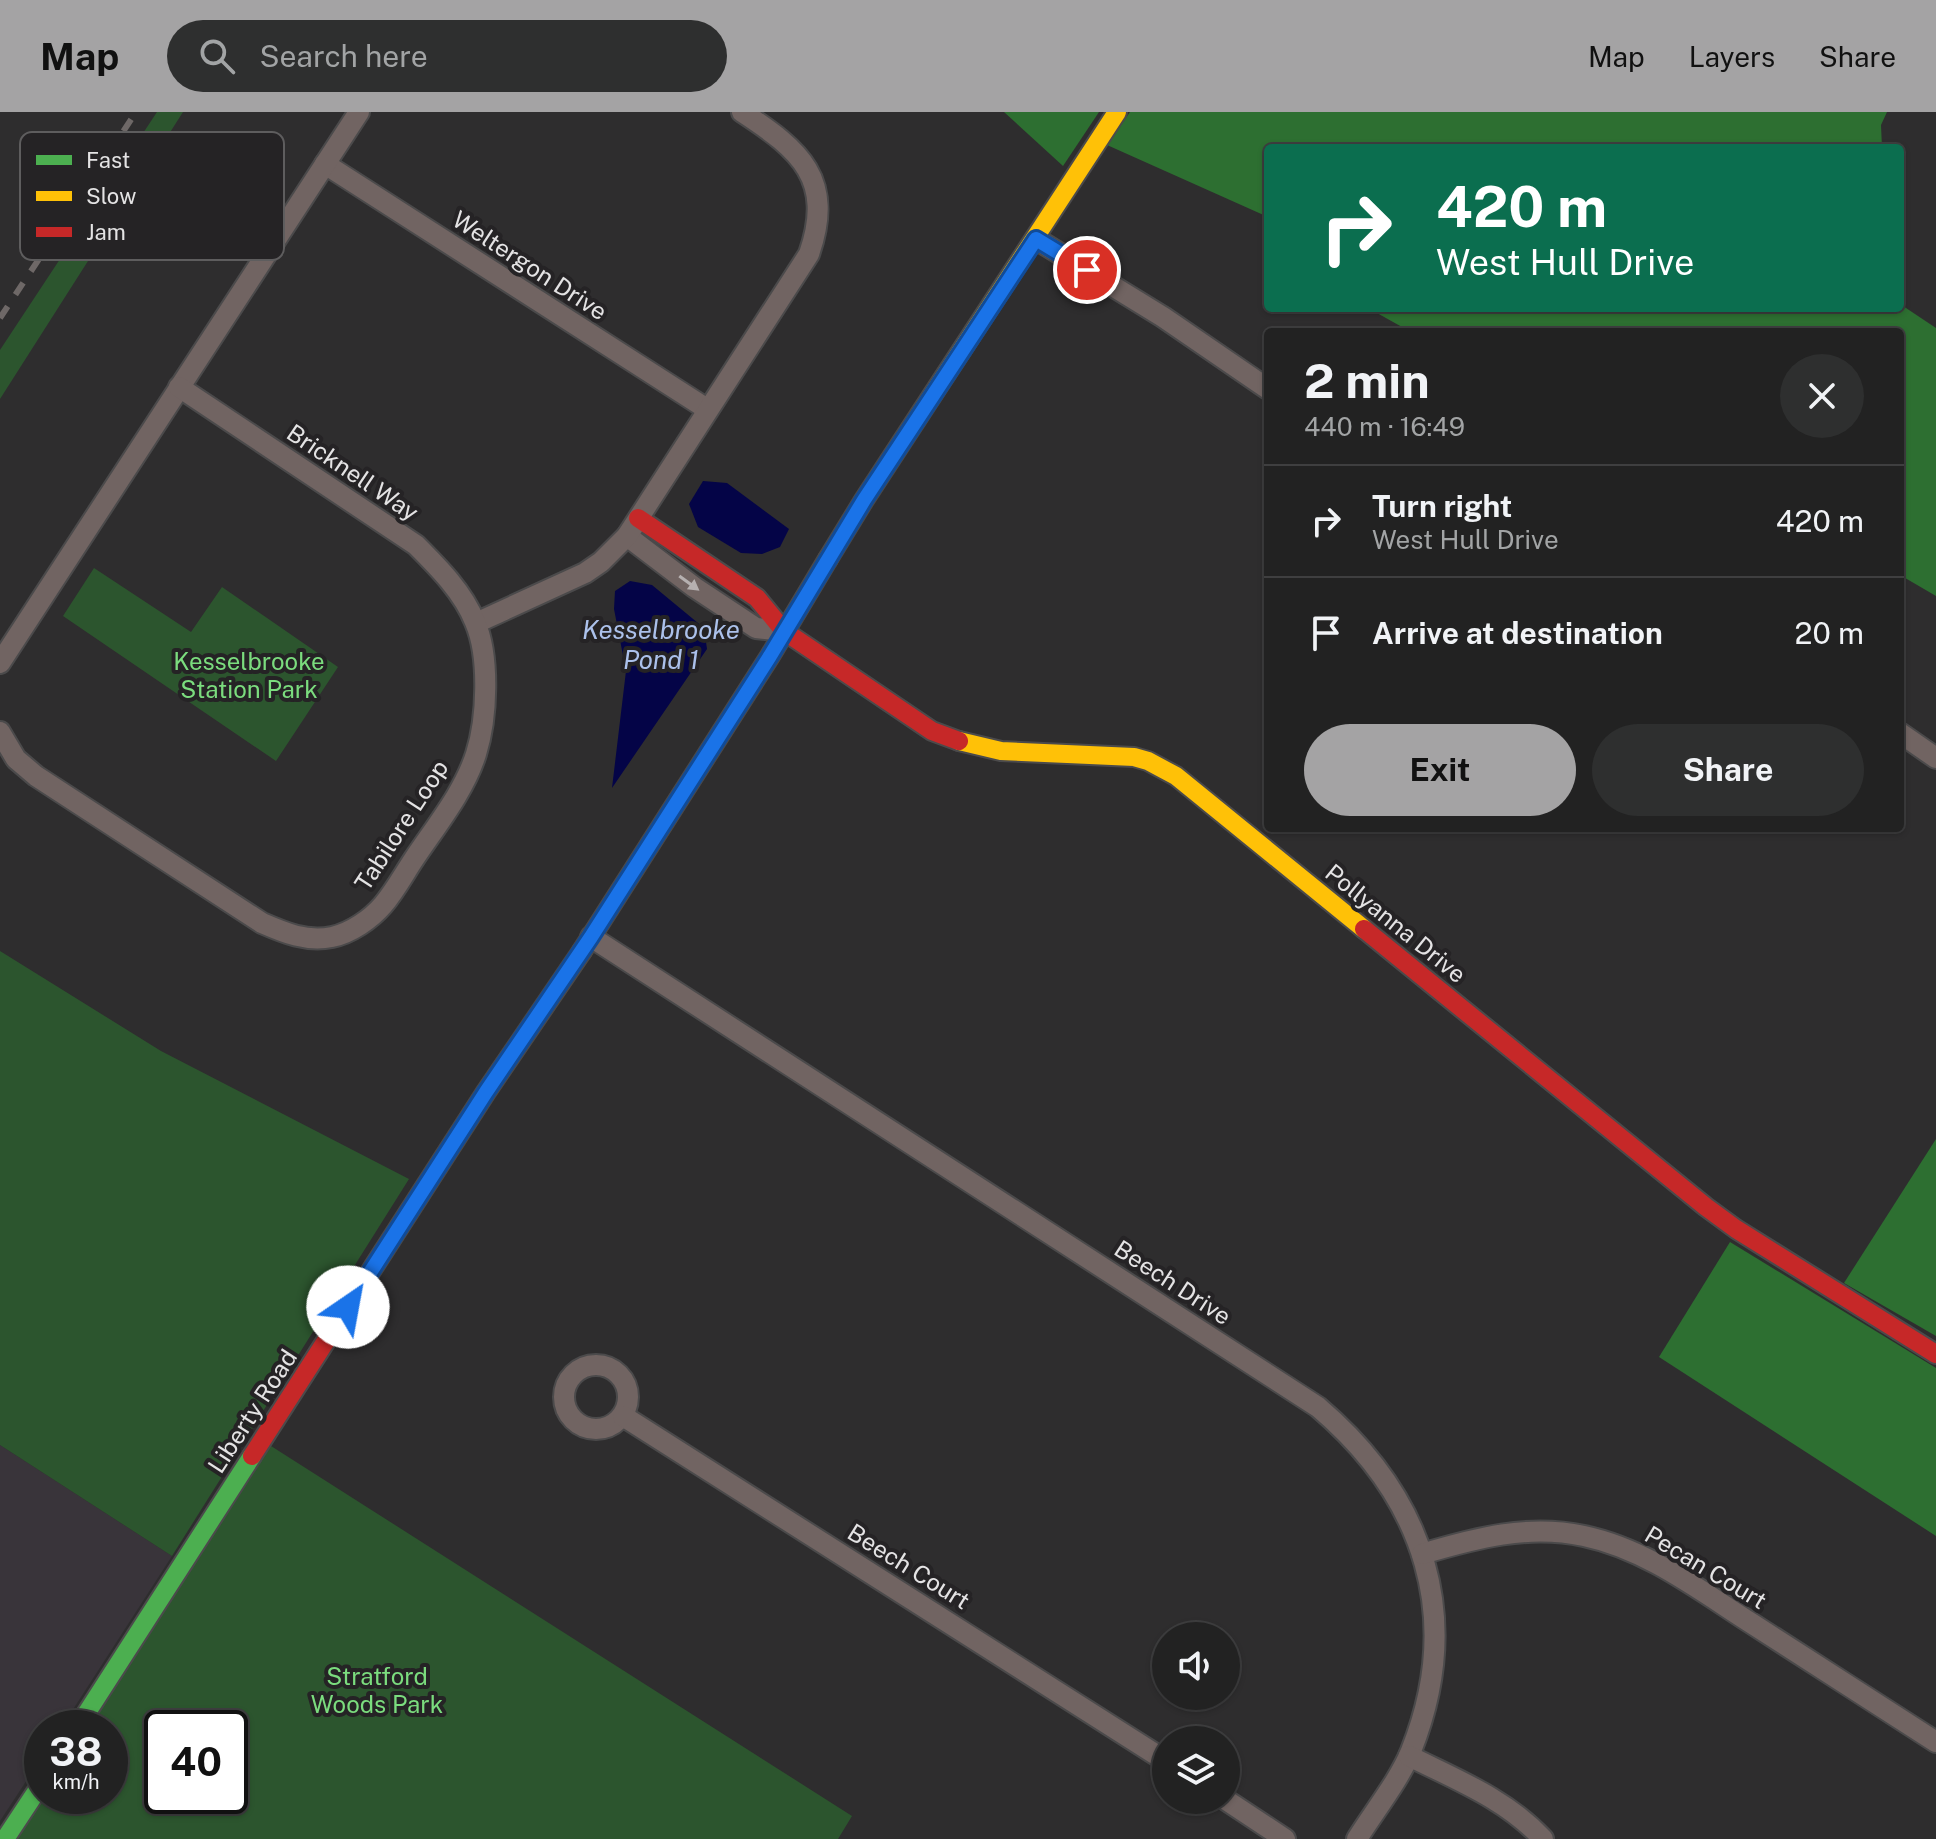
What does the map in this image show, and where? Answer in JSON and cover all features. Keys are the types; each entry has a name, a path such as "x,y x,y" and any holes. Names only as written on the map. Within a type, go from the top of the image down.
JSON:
{"street":[{"path":"284,227 359,112"},
{"path":"476,623 585,573 601,562 632,527 809,254 817,223 816,189 807,167 782,138 742,112"},
{"name":"Liberty Road","path":"89,1710 486,1092 591,937 864,500 1117,112"},
{"name":"Weltergon Drive","path":"325,164 707,409"},
{"path":"1036,239 1163,317 1264,386"},
{"path":"0,663 262,260"},
{"name":"Bricknell Way","path":"179,387 416,545 441,569 476,623"},
{"path":"632,527 694,587 756,628 784,631"},
{"name":"Tabilore Loop","path":"0,732 16,759 36,776 262,923 291,936 313,939 335,937 368,919 384,904 462,787 483,728 486,692 476,623"},
{"name":"Pollyanna Drive","path":"784,631 932,731 948,737 1001,751 1134,757 1176,776 1706,1207 1936,1354"},
{"path":"1904,736 1936,758"},
{"name":"Beech Drive","path":"591,937 1318,1407 1347,1431 1370,1457 1392,1488 1422,1554 1435,1624 1434,1661 1428,1695 1409,1756 1357,1839"},
{"name":"Beech Court","path":"623,1416 1152,1752"},
{"name":"Pecan Court","path":"1422,1554 1481,1537 1513,1532 1549,1531 1582,1535 1618,1545 1667,1569 1936,1742"},
{"path":"1409,1756 1494,1798 1522,1818 1543,1839"},
{"path":"1240,1809 1285,1839"},
{"path":"5,1839 24,1810"}],"shaded area":[{"path":"0,1445 172,1556 73,1710 24,1710 24,1784 0,1821"}],"green space":[{"path":"157,112 183,112 170,132 144,132"},
{"path":"1004,112 1099,112 1063,166"},
{"path":"1130,112 1887,112 1881,125 1882,144 1264,144 1264,215 1107,145"},
{"path":"59,260 89,260 0,399 0,350"},
{"path":"1904,307 1936,328 1936,596 1904,577 1904,328 1404,328 1375,312 1904,312"},
{"name":"Kesselbrooke Station Park","path":"94,568 191,632 222,587 338,667 276,761 63,616"},
{"path":"0,951 161,1051 409,1179 172,1556 0,1445"},
{"path":"1936,1139 1936,1336 1844,1283"},
{"path":"1730,1242 1936,1368 1936,1536 1659,1357"},
{"name":"Stratford Woods Park","path":"271,1446 852,1816 838,1839 16,1839 32,1814 128,1814 128,1710 100,1710"}],"water":[{"path":"703,481 727,483 789,529 780,547 762,554 741,553 698,527 689,504"},
{"name":"Kesselbrooke Pond 1","path":"630,581 652,585 704,628 707,649 612,788 626,671 614,609 615,591"}],"railway":[{"path":"123,132 136,112"},
{"path":"0,318 38,260"}],"traffic: fast":[{"path":"582,951 770,656 828,559"},
{"path":"89,1710 252,1456"},
{"path":"5,1839 24,1810"}],"traffic: slow":[{"path":"828,559 1117,112"},
{"path":"959,741 1001,751 1134,757 1148,761 1176,776 1364,929"}],"traffic: jam":[{"path":"638,518 757,598 784,631 932,731 959,741"},
{"path":"1364,929 1706,1207 1936,1354"},
{"path":"252,1456 486,1092 582,951"}],"route":[{"path":"348,1307 486,1092 591,937 770,656 864,500 1036,239 1087,270"}]}
